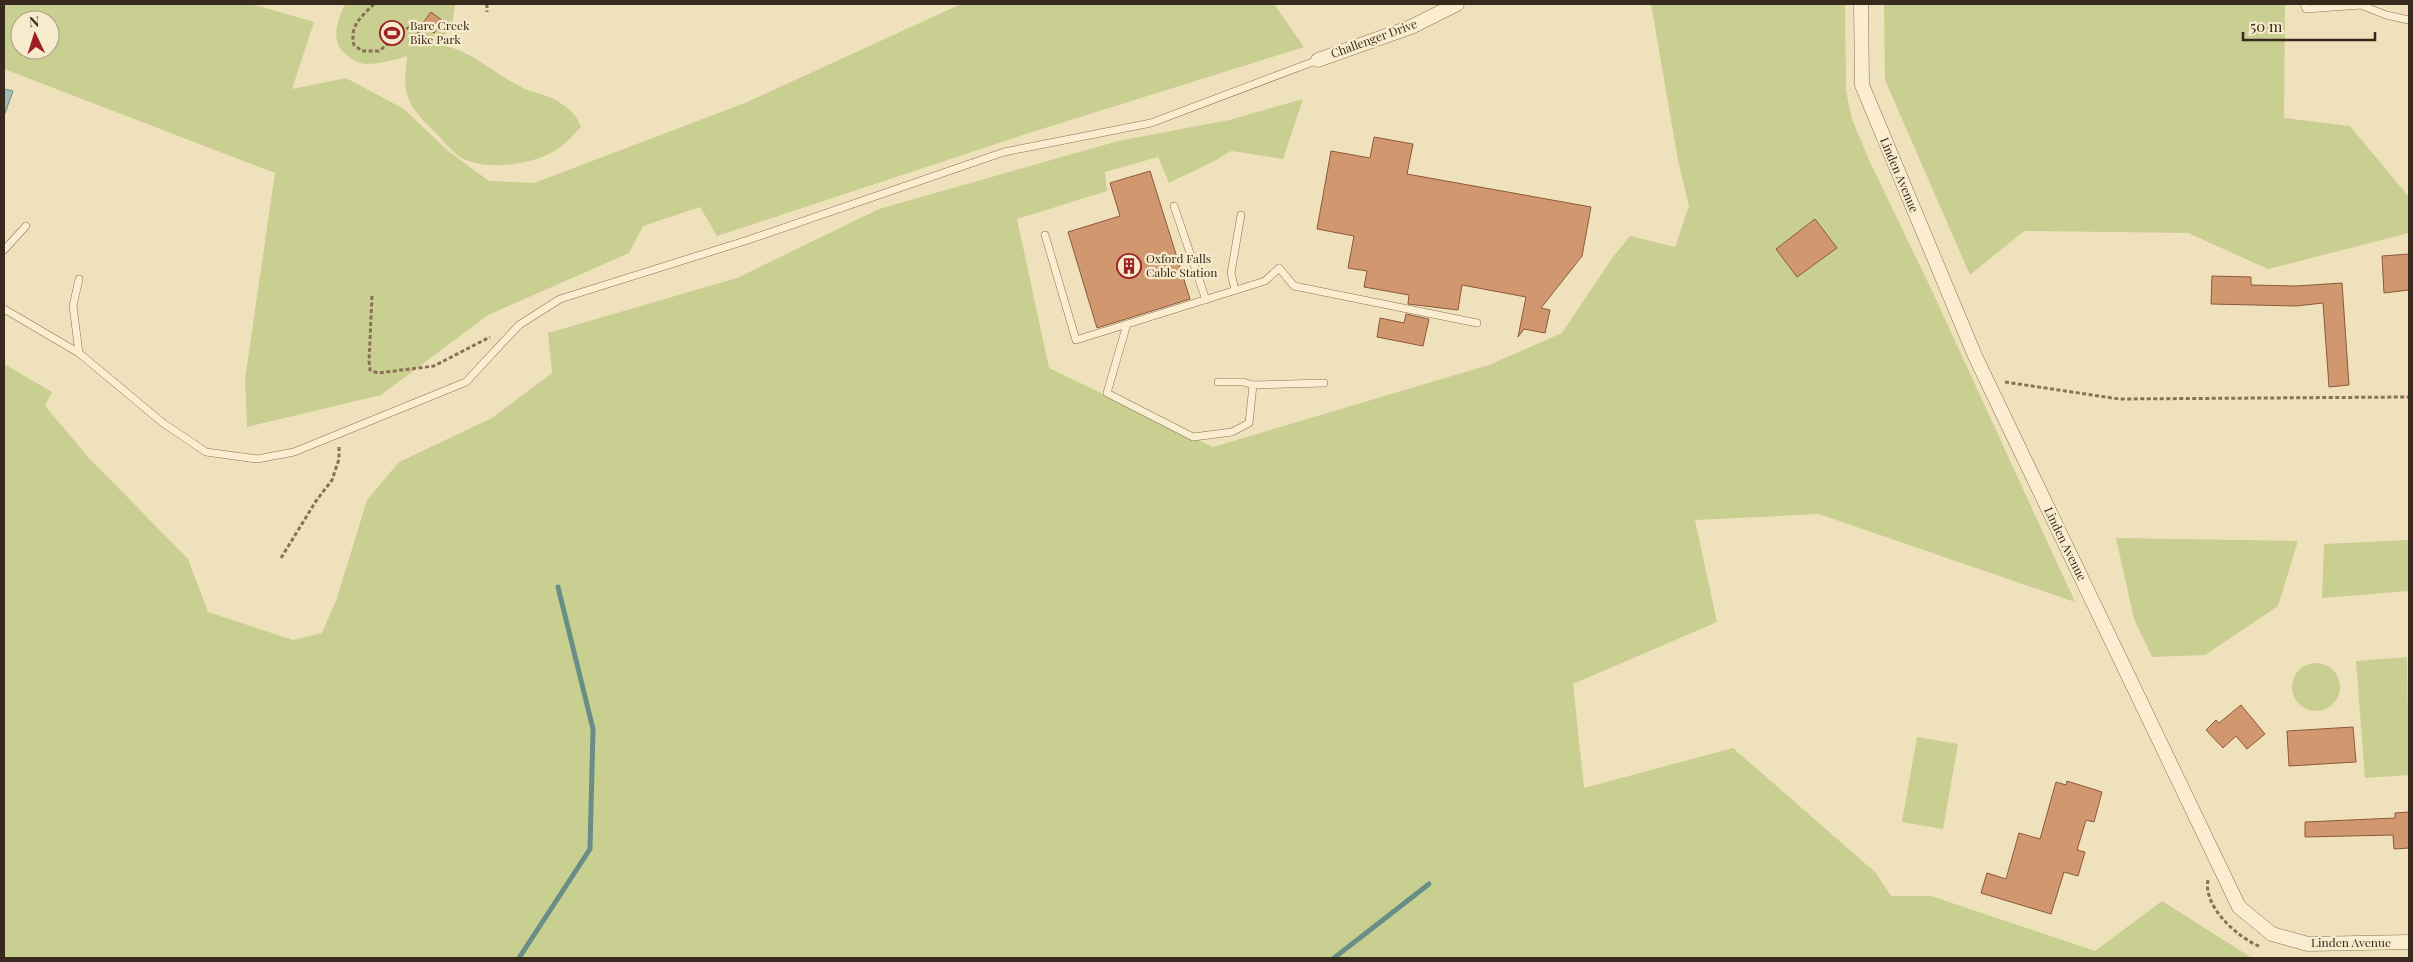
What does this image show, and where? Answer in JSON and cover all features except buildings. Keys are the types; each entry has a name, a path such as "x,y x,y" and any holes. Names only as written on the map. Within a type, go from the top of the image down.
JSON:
{"street":[{"name":"Challenger Drive","path":"1318,60 1411,27 1457,4"},
{"name":"Linden Avenue","path":"1861,4 1862,85 1987,379 2239,908 2272,934 2308,944 2409,942"}],"lane":[{"path":"2304,4 2306,9 2361,5 2386,15 2409,20"},
{"path":"4,310 79,353 163,422 206,452 257,459 294,452 466,382 519,325 560,299 748,240 1004,152 1151,123 1318,60"},
{"path":"1174,206 1206,300"},
{"path":"1235,290 1230,273 1241,215"},
{"path":"4,250 26,226"},
{"path":"1045,235 1076,340 1265,282 1278,268 1294,286 1477,323"},
{"path":"79,279 73,306 79,353"},
{"path":"1127,324 1107,393 1185,432 1194,436 1232,432 1249,423 1253,385"},
{"path":"1218,382 1243,382 1253,385 1324,383"}],"path":[{"path":"374,4 359,20 353,31 354,45 362,51 379,51 408,28 413,28 421,35"},
{"path":"487,4 488,12"},
{"path":"372,296 370,370 378,373 434,366 494,335"},
{"path":"1987,379 2119,399 2409,397"},
{"path":"281,558 316,500 332,480 339,459 339,434"}],"green space":[{"path":"4,4 251,4 314,22 292,89 346,78 404,109 448,151 489,181 534,183 745,103 961,4 1274,4 1304,47 1026,134 717,236 700,207 643,226 629,253 488,315 381,395 247,427 245,379 275,173 4,69"},
{"path":"345,4 455,4 450,27 434,44 447,46 469,55 523,88 555,100 573,113 581,127 559,148 537,159 496,165 470,162 460,157 450,149 413,107 406,91 407,56 382,63 363,64 342,51 338,45 336,32 339,17"},
{"path":"1651,4 1845,4 1846,91 1852,119 1869,160 1933,293 2075,602 1819,514 1695,520 1717,622 1573,684 1584,788 1733,748 1876,873 1891,896 1931,896 2095,951 2162,901 2252,958 4,958 4,364 52,392 45,406 89,458 188,559 208,612 293,640 322,633 337,598 367,500 399,462 492,418 552,373 548,333 737,278 879,209 1118,141 1229,120 1303,99 1283,159 1231,151 1169,183 1158,157 1105,172 1107,191 1017,219 1049,368 1213,447 1489,365 1562,333 1613,257 1630,236 1675,247 1689,206 1678,160"},
{"path":"1884,4 2285,4 2284,118 2350,126 2409,197 2409,233 2268,269 2188,233 2024,231 1970,275 1885,80"},
{"path":"2116,538 2298,541 2278,606 2205,655 2152,657 2134,619"},
{"path":"2409,540 2409,591 2322,598 2324,544"},
{"path":"2407,657 2409,775 2365,778 2356,661"},
{"path":"2311,663 2321,663 2330,667 2336,673 2339,678 2339,696 2330,707 2321,711 2311,711 2302,707 2296,701 2292,692 2292,682 2296,673 2302,667"},
{"path":"1917,737 1958,744 1943,829 1902,822"}],"water":[{"path":"4,89 13,91 4,116"}],"waterway":[{"path":"519,958 590,849 593,729 558,587"},
{"path":"1334,958 1429,884"}],"place":[{"name":"Bare Creek Bike Park","path":"392,33"},
{"name":"Oxford Falls Cable Station","path":"1129,266"}]}
